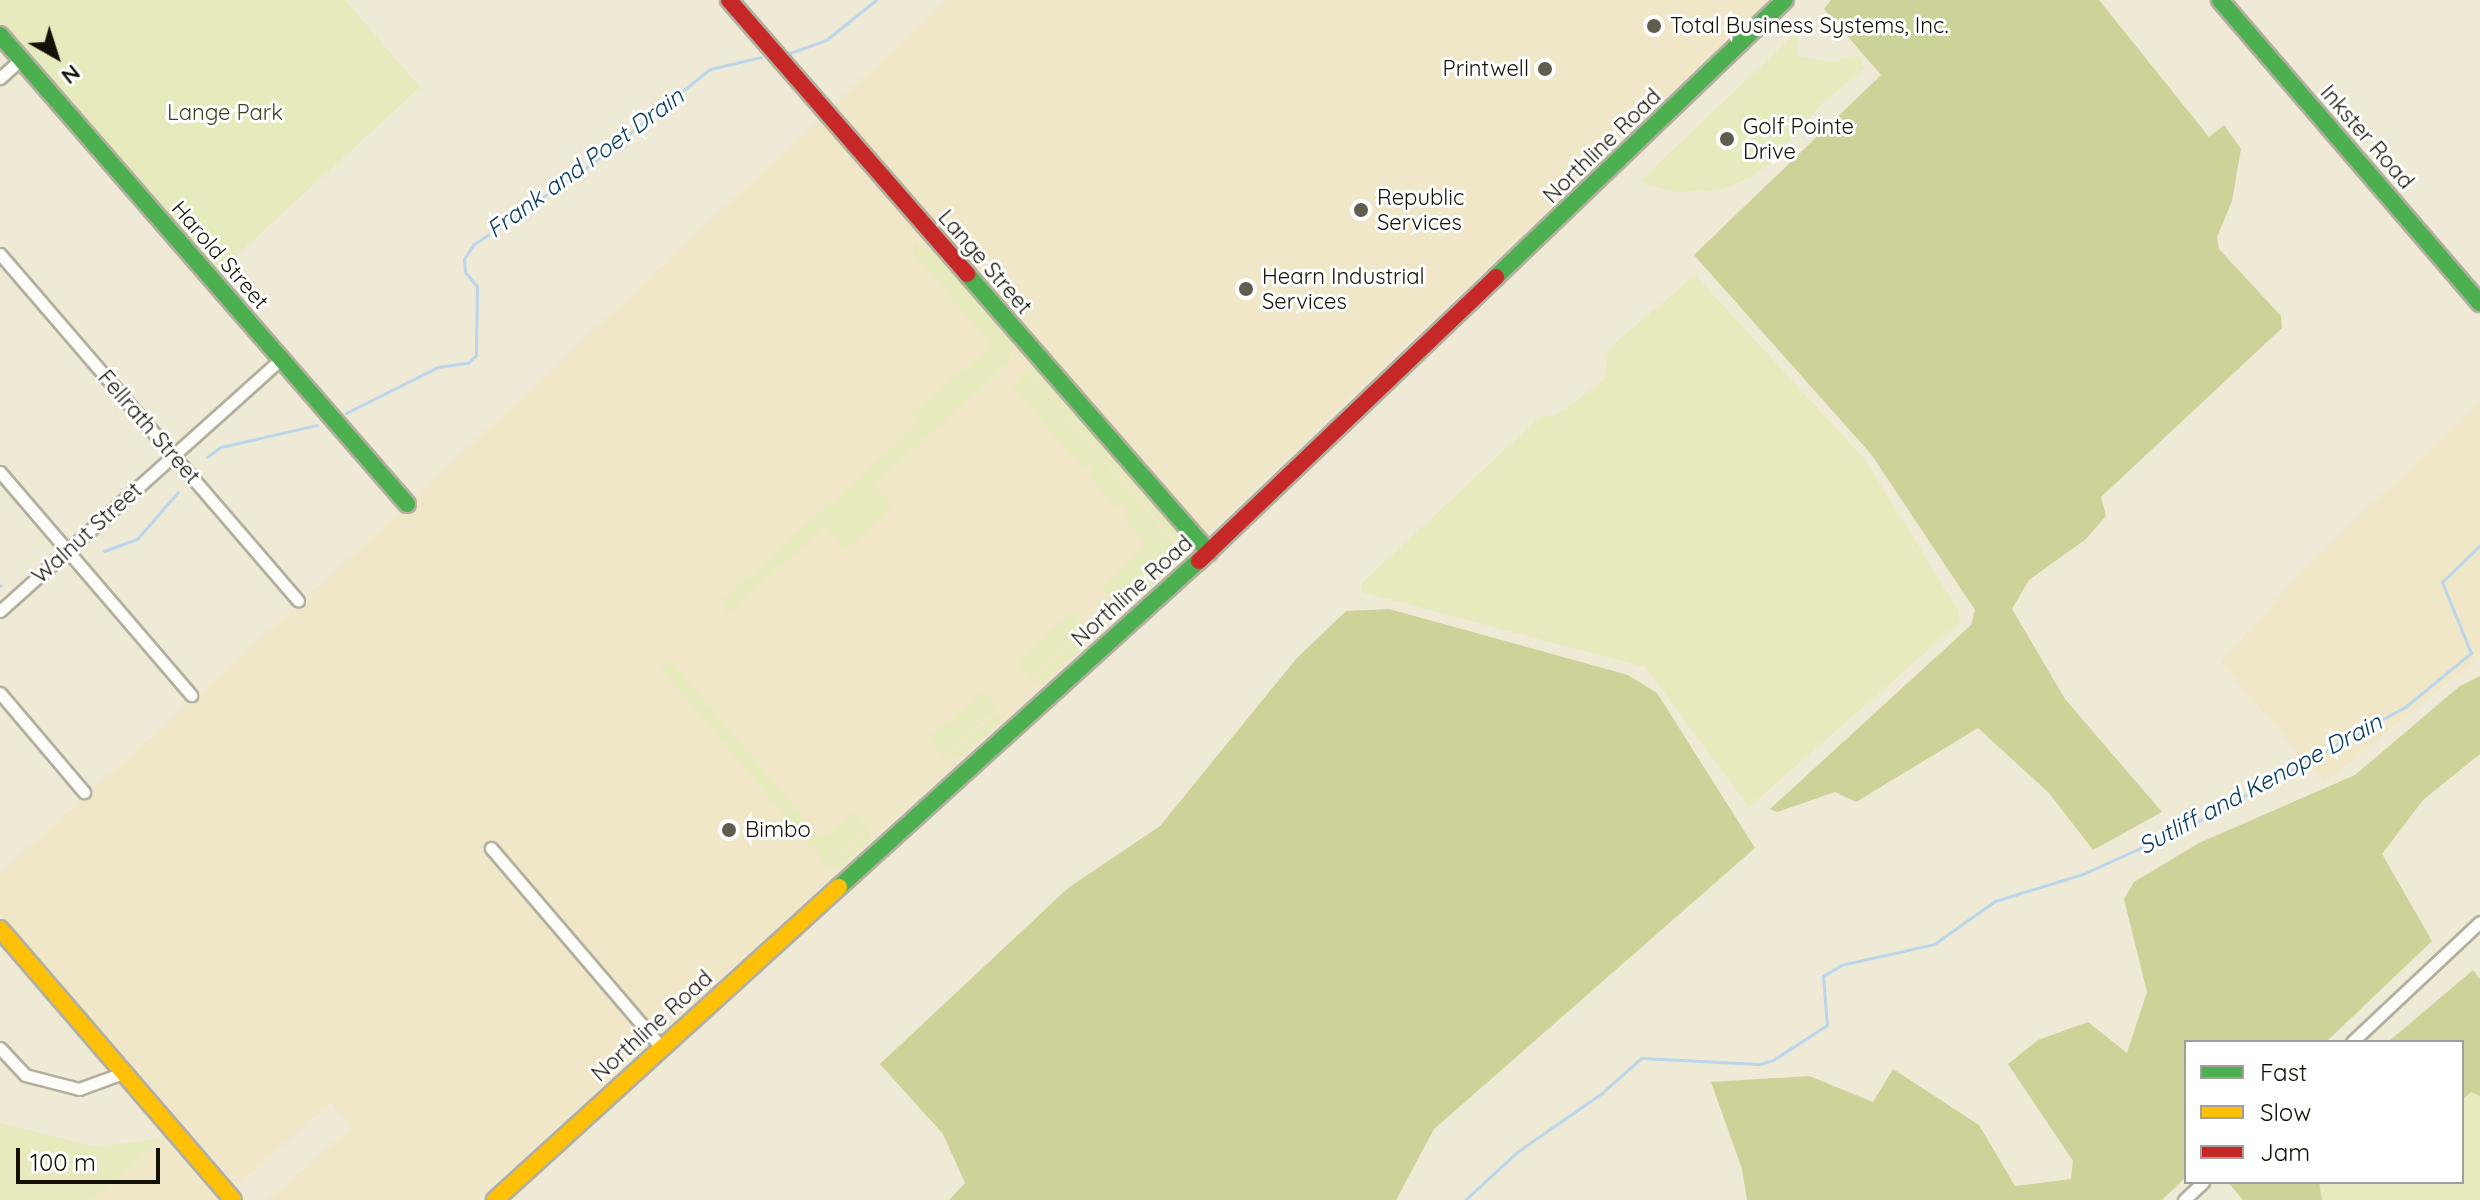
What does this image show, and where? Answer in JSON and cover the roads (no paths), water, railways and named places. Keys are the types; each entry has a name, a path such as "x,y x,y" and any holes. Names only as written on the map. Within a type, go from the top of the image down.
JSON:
{"street":[{"name":"Lange Street","path":"729,0 1209,552"},
{"name":"Northline Road","path":"495,1200 1209,552 1785,0"},
{"name":"Inkster Road","path":"2220,0 2480,303"},
{"name":"Harold Street","path":"0,35 407,504"},
{"path":"0,78 21,59"},
{"name":"Fellrath Street","path":"0,254 298,600"},
{"name":"Walnut Street","path":"0,611 281,359"},
{"path":"0,472 191,695"},
{"path":"0,693 84,792"},
{"path":"491,848 661,1047"},
{"path":"2354,1040 2480,922"},
{"path":"0,929 233,1200"},
{"path":"0,1048 25,1075 79,1089 123,1073"},
{"path":"2184,1200 2201,1184"}],"waterway":[{"name":"Frank and Poet Drain","path":"787,54 826,40 876,0"},
{"name":"Frank and Poet Drain","path":"346,413 438,367 468,363 476,355 477,286 465,272 464,259 473,245 590,165 710,69 761,57"},
{"name":"Frank and Poet Drain","path":"207,457 221,447 317,425"},
{"name":"Frank and Poet Drain","path":"104,551 137,539 178,492"},
{"name":"Sutliff and Kenope Drain","path":"1465,1200 1517,1152 1602,1093 1641,1058 1760,1064 1773,1060 1827,1025 1823,976 1841,965 1934,944 1995,901 2083,874 2193,824 2405,707 2471,653 2442,582 2480,545"}],"place":[{"name":"Total Business Systems, Inc.","path":"1654,26"},
{"name":"Printwell","path":"1545,69"},
{"name":"Golf Pointe Drive","path":"1727,139"},
{"name":"Republic Services","path":"1361,210"},
{"name":"Hearn Industrial Services","path":"1246,289"},
{"name":"Bimbo","path":"729,830"}],"park label":[{"name":"Lange Park","path":"225,113"}]}
